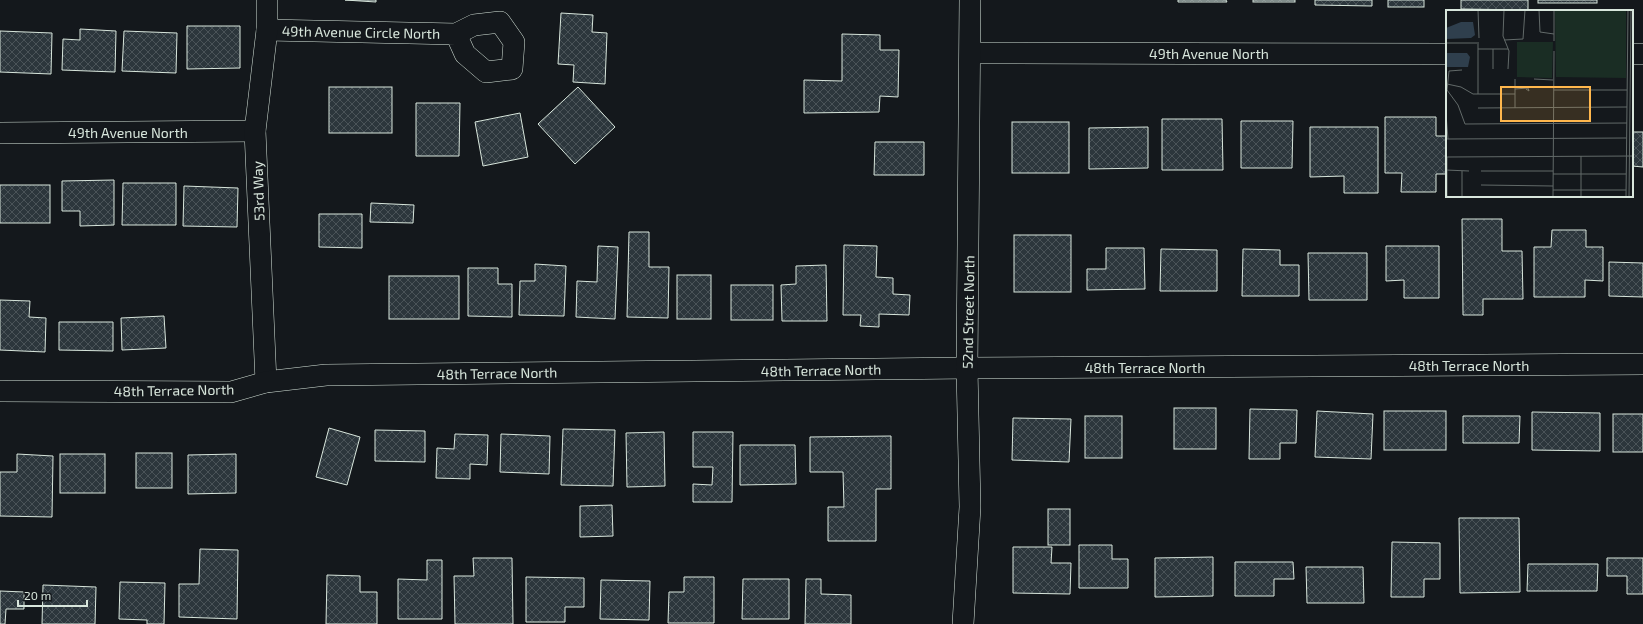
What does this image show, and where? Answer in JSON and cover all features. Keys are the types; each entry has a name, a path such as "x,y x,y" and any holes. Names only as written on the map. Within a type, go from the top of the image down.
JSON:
{"street":[{"name":"53rd Way","path":"266,382 255,131 267,30 267,0"},
{"name":"52nd Street North","path":"963,624 970,507 967,368 970,0"},
{"name":"49th Avenue Circle North","path":"267,30 456,34"},
{"name":"49th Avenue North","path":"970,53 1446,54"},
{"name":"49th Avenue North","path":"0,133 255,131"},
{"name":"48th Terrace North","path":"0,391 231,392 266,382 326,375 967,368 1643,364"}],"building":[{"path":"345,0 376,0 376,2"},
{"path":"1178,0 1226,0 1227,2 1178,2"},
{"path":"1253,0 1295,0 1295,2 1253,2"},
{"path":"1315,0 1372,0 1372,6 1315,5"},
{"path":"1388,0 1424,0 1424,7 1388,7"},
{"path":"1461,0 1528,0 1528,10 1461,9"},
{"path":"1538,0 1597,0 1597,3 1538,3"},
{"path":"561,13 593,15 592,32 607,33 605,84 573,82 574,65 558,64"},
{"path":"187,26 240,26 240,68 187,69"},
{"path":"80,29 116,31 115,72 62,70 63,39 80,40"},
{"path":"0,31 52,33 51,74 0,72"},
{"path":"124,31 177,33 176,73 122,71"},
{"path":"842,34 880,35 880,50 899,50 898,97 880,96 879,112 804,113 804,80 842,81"},
{"path":"329,87 392,87 392,133 329,133"},
{"path":"578,87 615,127 575,164 538,124"},
{"path":"416,103 460,103 459,156 416,156"},
{"path":"520,113 528,157 483,166 475,122"},
{"path":"1385,117 1436,117 1436,136 1446,136 1446,174 1436,174 1436,192 1401,192 1402,173 1385,173"},
{"path":"1162,119 1222,119 1223,170 1162,170"},
{"path":"1241,121 1293,121 1292,168 1241,168"},
{"path":"1012,122 1069,122 1069,173 1012,173"},
{"path":"1148,127 1148,168 1089,169 1089,128"},
{"path":"1310,127 1378,127 1378,193 1344,193 1344,176 1310,177"},
{"path":"1633,132 1643,132 1643,167 1633,166"},
{"path":"875,142 924,142 924,175 874,175"},
{"path":"114,180 114,225 80,226 80,211 62,211 62,181"},
{"path":"123,183 176,183 176,225 122,225"},
{"path":"0,185 50,185 50,223 0,223"},
{"path":"184,186 238,188 237,227 183,226"},
{"path":"371,203 414,205 413,223 370,222"},
{"path":"319,214 362,214 362,248 319,247"},
{"path":"1462,219 1502,219 1502,251 1522,251 1523,299 1483,299 1483,315 1463,315"},
{"path":"1552,230 1586,230 1586,247 1603,247 1603,281 1585,280 1585,297 1534,297 1534,247 1551,247"},
{"path":"629,232 649,232 649,267 669,267 668,318 627,317"},
{"path":"1014,235 1071,235 1071,292 1014,292"},
{"path":"844,245 877,246 876,277 893,278 893,294 910,295 909,315 879,314 879,327 860,326 861,315 843,315"},
{"path":"598,246 618,247 615,319 576,317 577,281 597,282"},
{"path":"1386,246 1439,246 1439,298 1404,298 1404,280 1386,281"},
{"path":"1106,248 1144,248 1145,289 1087,290 1087,269 1106,269"},
{"path":"1161,249 1217,250 1217,291 1160,291"},
{"path":"1243,249 1280,250 1280,265 1299,265 1299,296 1242,296"},
{"path":"1308,253 1367,253 1367,300 1309,300"},
{"path":"1609,262 1643,263 1643,297 1609,296"},
{"path":"535,264 566,266 564,316 519,315 520,281 535,281"},
{"path":"826,265 827,321 782,321 781,285 796,284 796,266"},
{"path":"468,268 498,268 498,284 512,284 512,317 468,316"},
{"path":"677,275 711,275 711,319 677,319"},
{"path":"389,276 459,276 459,319 389,319"},
{"path":"731,285 773,285 773,320 731,320"},
{"path":"0,300 30,301 29,317 46,318 45,352 0,350"},
{"path":"164,316 166,348 122,350 121,318"},
{"path":"59,322 113,322 113,351 59,350"},
{"path":"1174,408 1216,408 1216,449 1174,449"},
{"path":"1250,409 1297,410 1296,443 1280,443 1280,459 1249,459"},
{"path":"1317,411 1373,414 1371,459 1315,457"},
{"path":"1384,411 1446,411 1446,450 1384,450"},
{"path":"1532,412 1600,413 1600,451 1532,450"},
{"path":"1613,414 1643,414 1643,452 1613,452"},
{"path":"1085,416 1122,416 1122,458 1085,458"},
{"path":"1463,416 1520,416 1519,443 1463,443"},
{"path":"1013,418 1071,419 1069,462 1012,460"},
{"path":"329,428 360,437 347,485 316,477"},
{"path":"563,429 615,430 613,486 561,485"},
{"path":"375,430 425,431 425,462 375,461"},
{"path":"664,432 665,486 627,487 626,433"},
{"path":"693,432 733,432 732,502 693,502 693,484 712,485 713,467 693,467"},
{"path":"455,434 488,435 487,465 470,464 470,479 436,478 437,448 454,449"},
{"path":"501,434 550,436 549,474 500,472"},
{"path":"891,436 891,489 876,489 876,541 828,541 828,507 844,507 843,472 810,472 810,437"},
{"path":"740,445 795,445 796,484 740,485"},
{"path":"136,453 172,453 172,488 136,488"},
{"path":"17,454 53,456 52,517 0,516 0,472 17,472"},
{"path":"60,454 105,454 105,493 60,493"},
{"path":"236,454 236,493 188,494 188,455"},
{"path":"612,505 613,536 580,537 580,506"},
{"path":"1048,509 1070,509 1070,545 1048,545"},
{"path":"1459,518 1519,518 1520,592 1460,593"},
{"path":"1392,542 1440,543 1440,579 1424,579 1424,597 1391,597"},
{"path":"1079,545 1112,545 1112,559 1128,559 1128,588 1079,588"},
{"path":"1013,547 1052,547 1051,563 1071,563 1070,594 1013,593"},
{"path":"200,549 238,550 237,619 179,617 179,584 199,584"},
{"path":"1213,557 1213,596 1155,597 1155,558"},
{"path":"473,558 512,558 513,624 455,624 454,576 474,576"},
{"path":"1607,558 1643,558 1643,594 1627,594 1627,576 1607,576"},
{"path":"427,560 442,560 442,619 398,619 398,579 427,580"},
{"path":"1235,562 1293,562 1294,579 1274,579 1274,596 1235,596"},
{"path":"1528,564 1598,564 1597,591 1527,591"},
{"path":"1306,567 1363,567 1364,603 1307,603"},
{"path":"327,575 360,576 360,592 377,592 377,624 326,624"},
{"path":"526,577 584,578 584,607 565,607 565,622 526,622"},
{"path":"684,577 714,577 714,623 668,623 669,592 684,592"},
{"path":"743,579 789,579 789,619 742,619"},
{"path":"806,579 821,579 821,594 851,595 851,624 805,624"},
{"path":"601,580 650,581 649,620 600,619"},
{"path":"120,582 165,583 164,624 147,624 147,620 119,619"},
{"path":"43,585 96,587 95,624 42,624"},
{"path":"0,591 24,592 24,609 6,609 5,624 0,624"}]}
